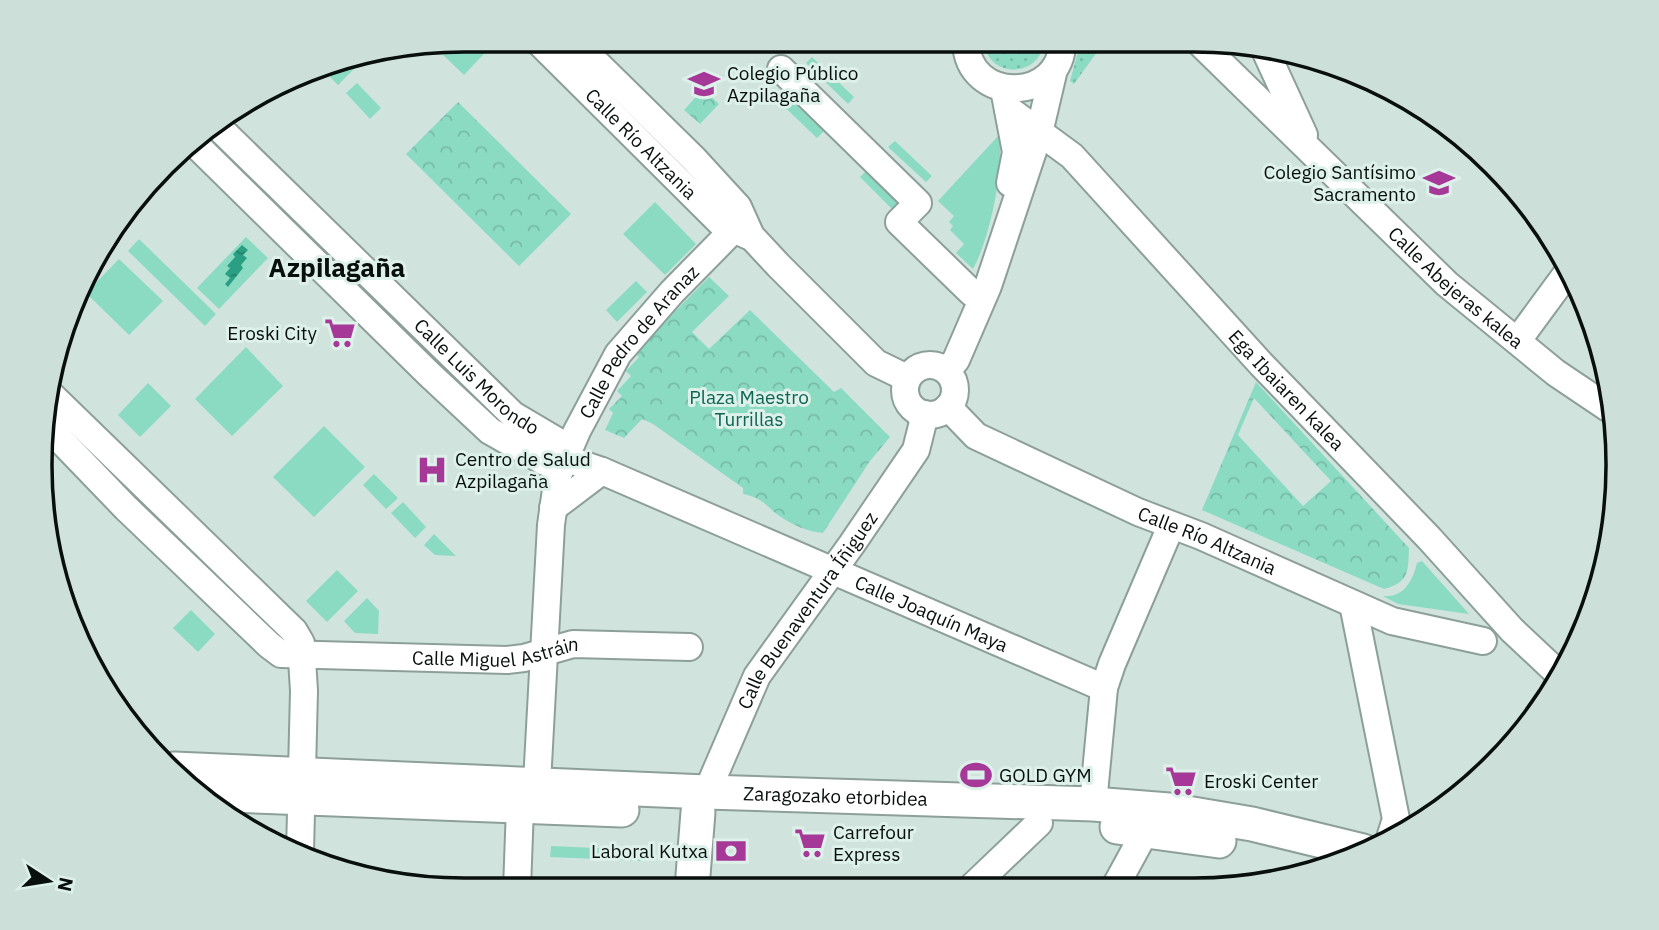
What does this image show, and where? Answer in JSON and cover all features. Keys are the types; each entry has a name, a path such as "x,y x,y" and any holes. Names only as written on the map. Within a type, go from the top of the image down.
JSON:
{"main road":[{"name":"Zaragozako etorbidea","path":"188,771 302,786 702,802 1146,830 1250,845 1313,860"},
{"name":"Zaragozako etorbidea","path":"216,793 302,786"},
{"name":"Zaragozako etorbidea","path":"702,802 1093,804 1169,810 1252,824 1348,847"},
{"path":"693,878 702,802"}],"street":[{"name":"Calle Río Altzania","path":"549,52 722,224 743,233 876,363 907,378"},
{"name":"Calle Río Altzania","path":"585,52 694,159 738,207 743,233"},
{"name":"Ega Ibaiaren kalea","path":"966,52 973,68 983,79 1039,133 1072,156 1261,363 1429,538 1512,630 1553,668"},
{"path":"1001,240 1016,152 1006,99 1041,81 1059,52"},
{"path":"947,371 956,360 988,286 1001,240 1026,177 1060,52"},
{"name":"Calle Abejeras kalea","path":"1210,53 1447,284 1556,373 1602,404"},
{"name":"Calle Abejeras kalea","path":"1223,53 1248,88"},
{"name":"Calle Abejeras kalea","path":"1270,59 1314,156"},
{"path":"781,69 918,203 900,222 972,293"},
{"name":"Calle Luis Morondo","path":"200,149 429,374 490,430 552,464 565,458 563,447 557,441 513,415 223,132"},
{"path":"282,230 302,209"},
{"path":"303,249 322,228"},
{"name":"Calle Pedro de Aranaz","path":"518,878 545,651 553,508 558,475 618,354 672,292 743,233"},
{"path":"1518,340 1562,280"},
{"path":"933,364 947,371 955,385 953,401 937,411 912,407 905,393 907,378 912,372 933,364"},
{"name":"Calle Río Altzania","path":"937,411 976,436 1171,526 1201,536 1392,621 1483,641"},
{"name":"Calle Buenaventura Íñiguez","path":"702,802 757,676 916,450 937,411"},
{"path":"56,415 294,631 301,643 304,691 300,843"},
{"name":"Calle Joaquín Maya","path":"565,458 602,471 1104,688"},
{"path":"553,508 602,471"},
{"path":"1093,804 1104,688 1171,526"},
{"path":"1353,604 1400,822"},
{"name":"Calle Miguel Astráin","path":"303,654 507,660 573,644 689,647"},
{"path":"981,878 1039,823"},
{"path":"1120,878 1146,830"}],"green space":[{"path":"486,52 464,75 443,53"},
{"path":"1041,52 1034,62 1014,70 1003,68 987,53"},
{"path":"1078,52 1097,52 1074,84 1070,81"},
{"path":"812,57 854,97 848,104 806,63"},
{"path":"355,68 338,85 328,75"},
{"path":"357,83 381,108 370,119 346,93"},
{"path":"703,89 719,104 700,124 684,110"},
{"path":"781,91 824,131 817,138 775,98"},
{"path":"458,102 571,214 519,266 406,154"},
{"path":"999,135 999,167 994,204 985,240 973,269 956,253 964,244 950,230 953,226 949,222 954,216 938,201"},
{"path":"895,141 932,176 926,182 888,147"},
{"path":"866,171 903,207 897,214 860,177"},
{"path":"655,202 696,244 665,275 623,234"},
{"path":"246,237 268,258 219,309 197,288"},
{"path":"139,239 216,314 205,326 128,251"},
{"path":"320,240 524,433 495,421 315,247"},
{"path":"119,259 163,301 129,335 89,296 94,284"},
{"name":"Plaza Maestro Turrillas","path":"709,277 729,296 692,332 709,349 750,310 834,392 841,388 890,437 870,461 823,533 796,525 760,500 743,494 743,488 653,424 642,419 624,438 605,430 613,413 609,409 622,396 617,391 631,376 626,371 639,357 634,353"},
{"path":"636,281 647,292 617,322 606,310"},
{"path":"246,347 283,386 232,436 195,399"},
{"path":"1256,382 1409,548 1406,575 1403,580 1384,589 1202,510","holes":["1254,398 1331,481 1303,506 1238,435"]},
{"path":"148,383 171,406 140,437 118,415"},
{"path":"324,426 365,467 314,517 273,477"},
{"path":"374,474 398,498 386,509 363,485"},
{"path":"403,502 426,527 415,538 391,513"},
{"path":"434,534 456,556 435,555 424,545"},
{"path":"1422,561 1469,614 1398,604 1383,596 1402,591 1413,576 1417,563"},
{"path":"337,570 358,591 327,622 306,601"},
{"path":"367,598 379,611 378,634 355,633 344,621"},
{"path":"191,610 215,634 198,652 173,628"},
{"path":"551,846 641,850 641,861 550,857"}],"water":[{"path":"242,245 248,250 243,255 247,258 241,265 243,268 228,287 225,284 230,278 225,274 230,268 227,266"}],"place":[{"name":"Colegio Público Azpilagaña","path":"704,84"},
{"name":"Colegio Santísimo Sacramento","path":"1439,183"},
{"name":"Eroski City","path":"340,333"},
{"name":"Centro de Salud Azpilagaña","path":"432,470"},
{"name":"GOLD GYM","path":"976,775"},
{"name":"Eroski Center","path":"1181,781"},
{"name":"Carrefour Express","path":"810,843"},
{"name":"Laboral Kutxa","path":"731,851"}],"district":[{"name":"Azpilagaña","path":"337,267"}]}
